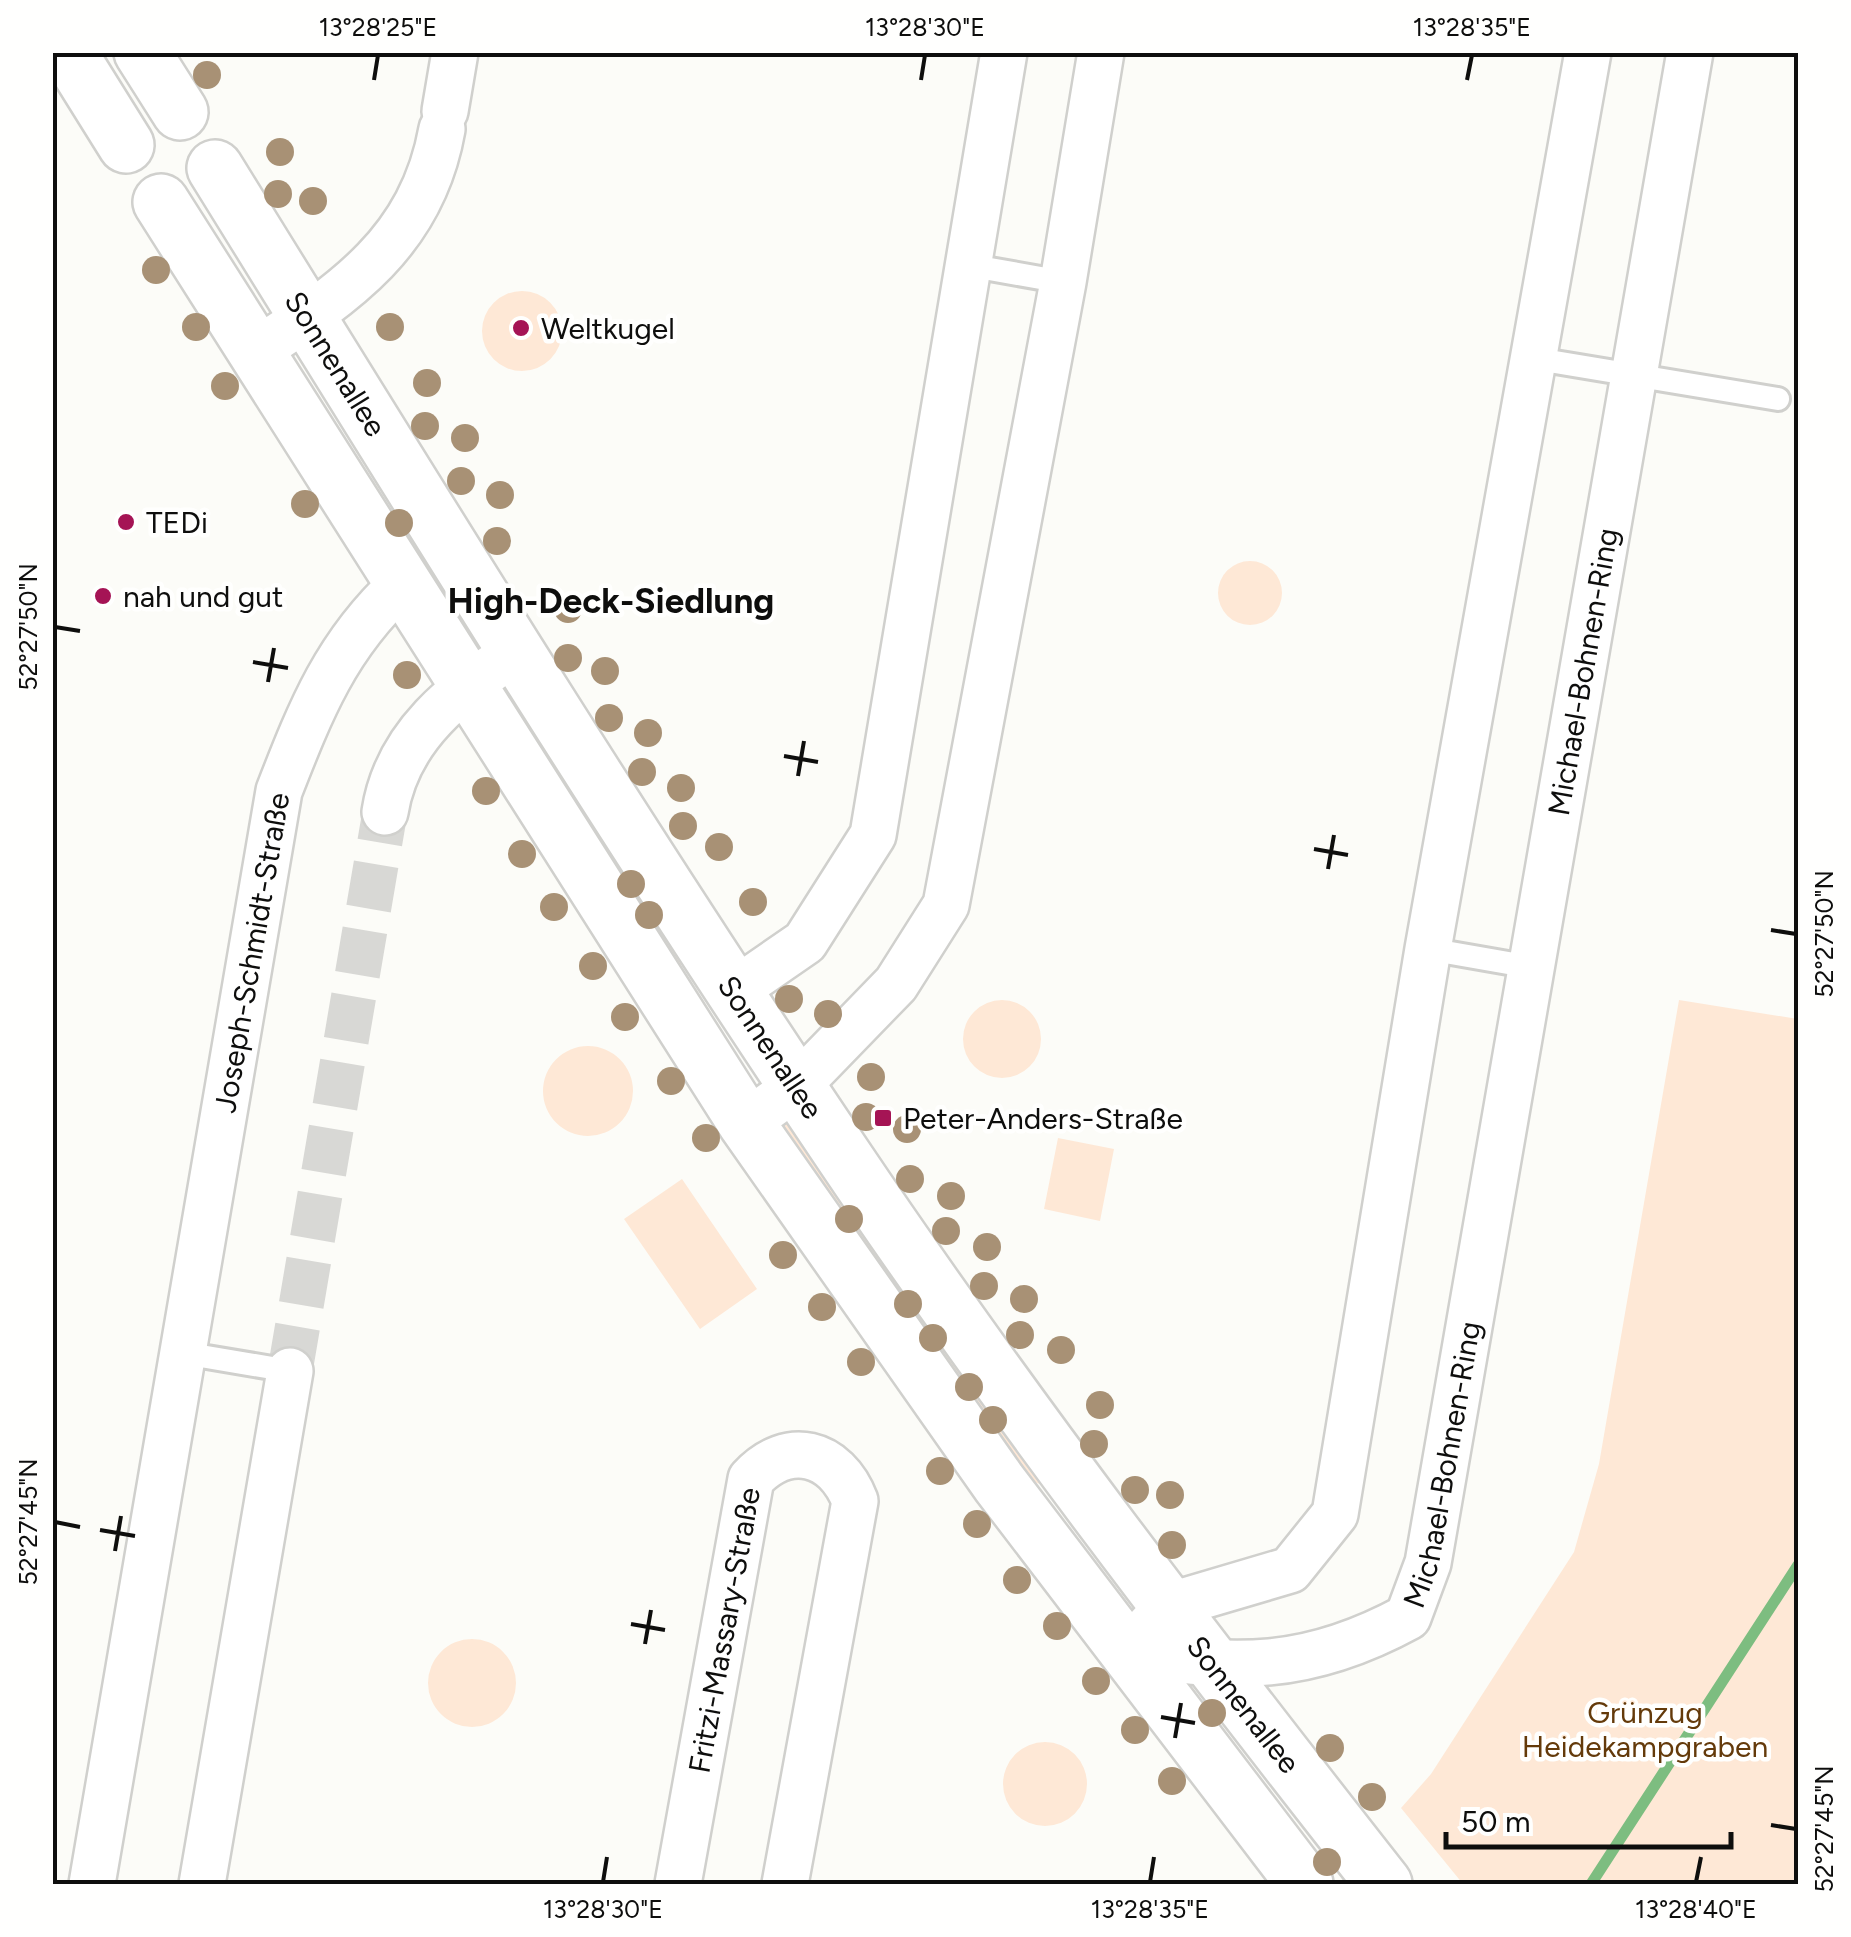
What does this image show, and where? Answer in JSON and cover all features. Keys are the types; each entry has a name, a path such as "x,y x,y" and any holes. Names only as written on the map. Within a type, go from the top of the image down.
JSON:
{"main road":[{"path":"68,52 126,145"},
{"path":"142,52 180,112"},
{"name":"Sonnenallee","path":"215,168 517,650 797,1086 994,1371 1212,1666 1384,1884"},
{"name":"Sonnenallee","path":"162,202 746,1123 1124,1652 1306,1884"}],"street":[{"path":"256,351 308,317 394,244 430,175 455,52"},
{"path":"734,991 804,942 874,834 1004,52"},
{"path":"746,1123 797,1086 896,984 946,905 1063,282 1101,52"},
{"path":"1124,1652 1168,1606 1290,1570 1335,1514 1428,949 1537,359 1588,52"},
{"name":"Michael-Bohnen-Ring","path":"1124,1652 1212,1666 1300,1660 1360,1644 1408,1616 1428,1563 1690,52"},
{"name":"Joseph-Schmidt-Straße","path":"92,1884 279,791 336,659 374,610 402,584"},
{"path":"385,812 401,758 421,729 465,685 517,650"},
{"path":"202,1884 290,1371"},
{"name":"Fritzi-Massary-Straße","path":"678,1884 751,1479 768,1460 807,1454 845,1475 855,1501 785,1884"}],"lane":[{"path":"967,265 1063,282"},
{"path":"1537,359 1778,398"},
{"path":"1428,949 1531,967"},
{"path":"183,1353 290,1371"}],"green space":[{"path":"522,291 537,294 550,303 559,316 559,346 550,359 537,368 522,371 507,368 494,359 485,346 482,331 485,316 494,303 507,294"},
{"path":"1250,561 1273,570 1282,593 1273,616 1250,625 1227,616 1218,593 1227,570"},
{"path":"514,684 690,959 671,971 497,693"},
{"path":"1002,1000 1017,1003 1029,1012 1038,1024 1038,1054 1029,1066 1017,1075 1002,1078 987,1075 975,1066 966,1054 963,1039 966,1024 975,1012 987,1003"},
{"name":"Grünzug Heidekampgraben","path":"1679,1000 1798,1019 1798,1884 1463,1884 1401,1808 1431,1774 1574,1552 1599,1464"},
{"path":"588,1046 620,1059 633,1091 620,1123 588,1136 556,1123 543,1091 556,1059"},
{"path":"796,1112 1058,1490 1028,1480 777,1124"},
{"path":"1058,1138 1114,1149 1100,1221 1044,1209"},
{"path":"682,1179 757,1289 700,1329 624,1219"},
{"path":"472,1639 497,1646 509,1658 516,1683 509,1708 497,1720 472,1727 447,1720 435,1708 428,1683 435,1658 447,1646"},
{"path":"1045,1742 1068,1749 1080,1761 1087,1784 1080,1807 1068,1819 1045,1826 1022,1819 1010,1807 1003,1784 1010,1761 1022,1749"}],"waterway":[{"path":"1591,1884 1798,1565"}],"tunnel":[{"path":"290,1371 385,812"}],"place":[{"name":"Weltkugel","path":"521,328"},
{"name":"TEDi","path":"126,522"},
{"name":"nah und gut","path":"103,596"},
{"name":"Peter-Anders-Straße","path":"883,1118"}],"district":[{"name":"High-Deck-Siedlung","path":"611,601"}]}
